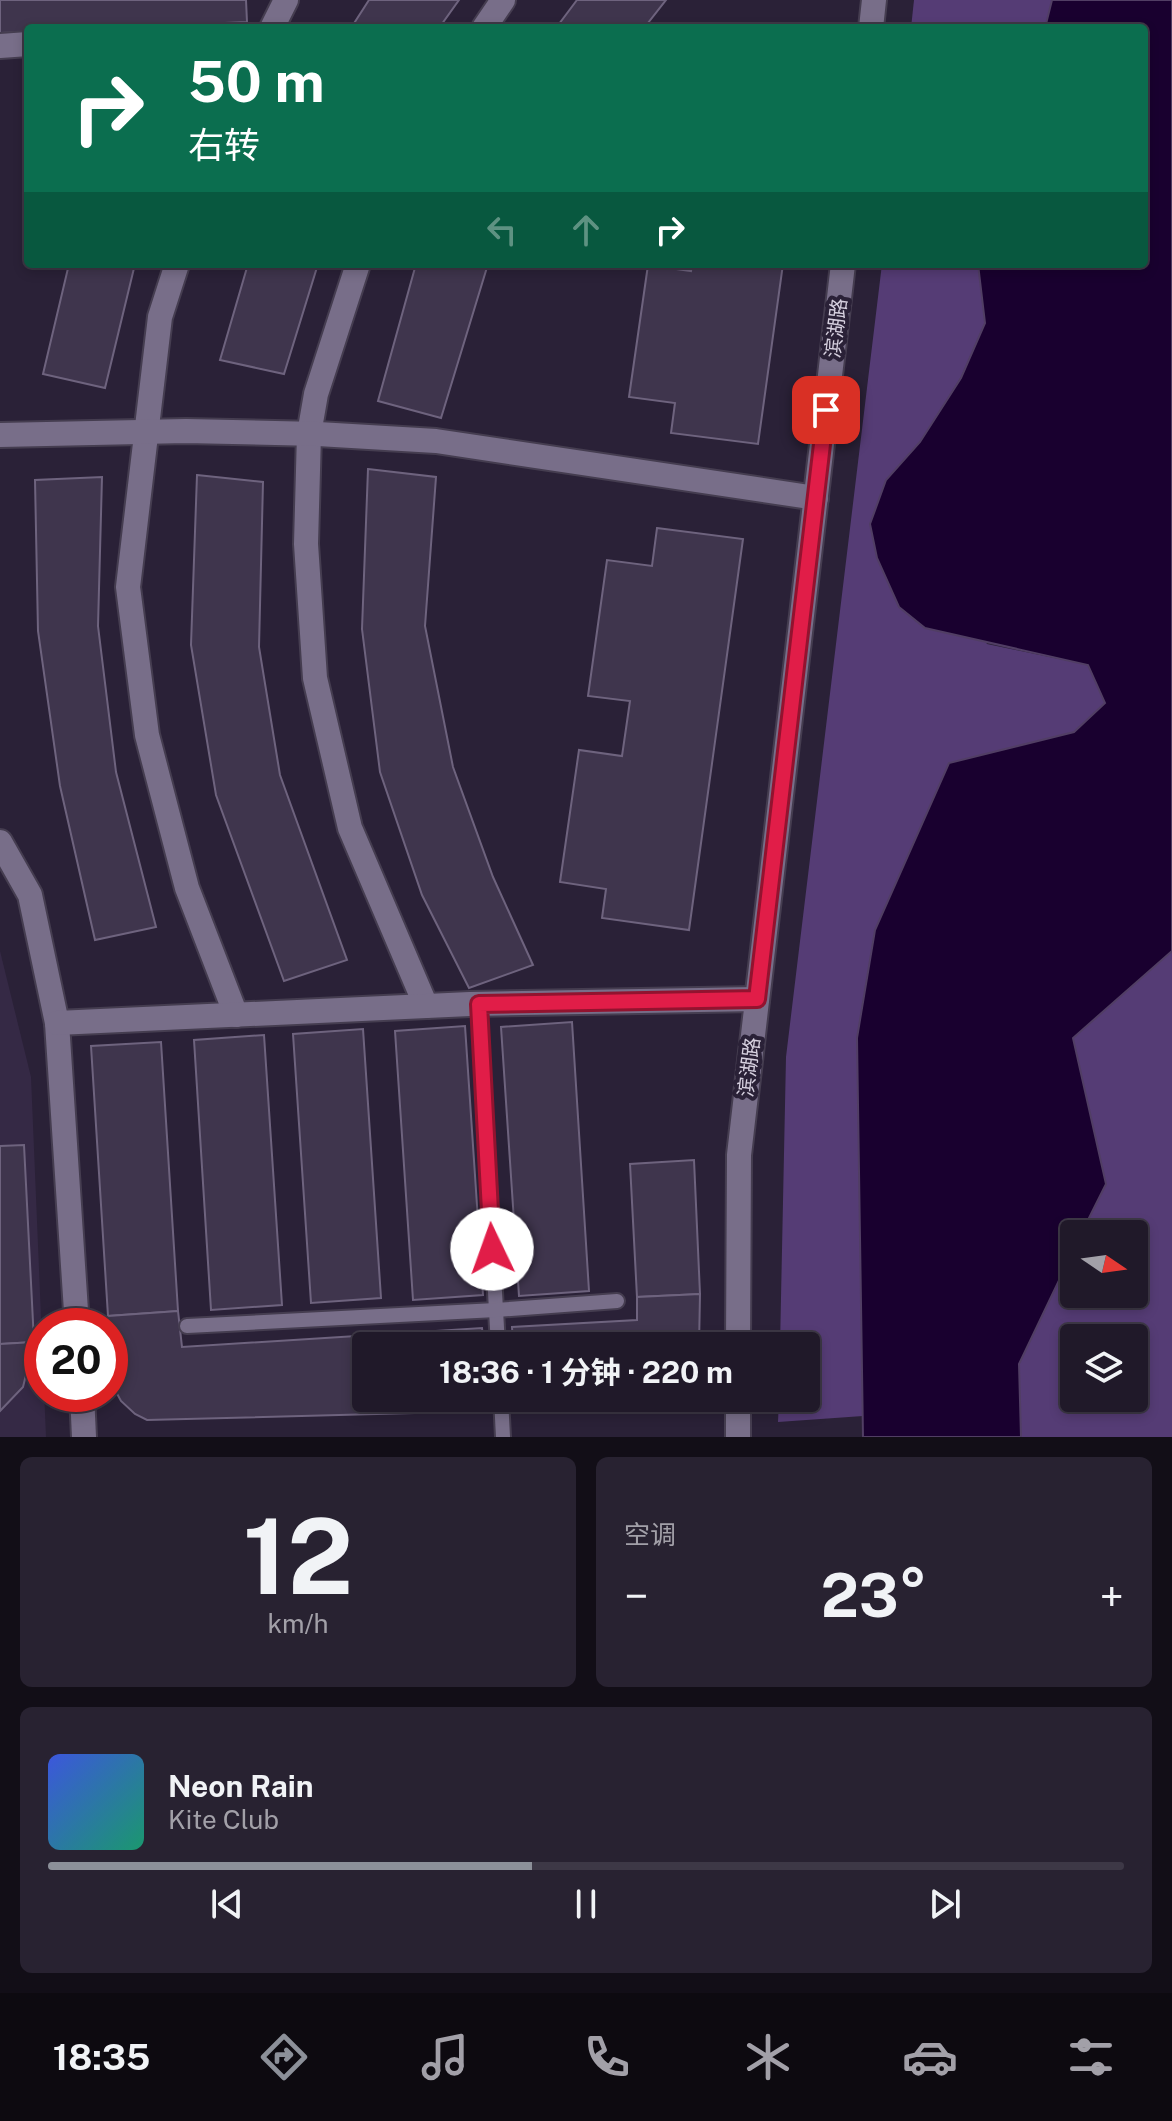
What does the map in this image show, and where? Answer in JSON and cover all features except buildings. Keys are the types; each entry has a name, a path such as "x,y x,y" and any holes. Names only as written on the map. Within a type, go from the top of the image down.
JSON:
{"street":[{"path":"274,24 286,0"},
{"path":"487,24 503,0"},
{"path":"871,24 874,0"},
{"path":"0,46 24,44"},
{"path":"176,268 160,317 128,587 147,735 187,888 236,1015"},
{"path":"357,268 316,394 309,434 306,544 315,678 350,828 426,1006"},
{"name":"滨湖路","path":"738,1332 739,1155 843,268"},
{"path":"0,435 145,432 309,434 436,441 816,498"},
{"path":"0,842 30,895 57,1023 76,1308"},
{"path":"57,1023 479,1004 757,999"},
{"path":"83,1412 84,1437"},
{"path":"738,1412 738,1437"}],"lane":[{"path":"479,1004 497,1332"},
{"path":"187,1326 617,1301"},
{"path":"502,1412 503,1437"}],"shaded area":[{"path":"914,0 1052,0 1046,24 911,24"},
{"path":"1052,0 1172,0 1172,951 1073,1038 1106,1184 1088,1220 1060,1220 1060,1278 1019,1364 1021,1437 863,1437 857,1038 875,930 949,763 1074,732 1105,703 1088,665 925,628 899,607 877,558 870,524 886,480 920,442 961,378 985,323 978,268 1148,268 1148,24 1046,24"},
{"path":"882,268 978,268 985,322 961,377 920,442 886,480 987,644 1088,665 1105,703 1075,732 949,764 875,930 857,1038 863,1416 778,1422 778,1412 820,1412 820,1332 780,1332 786,1057"},
{"path":"0,951 31,1077 41,1308 24,1308 24,1412 45,1412 46,1437 0,1437"},
{"path":"1172,951 1172,1437 1021,1437 1019,1364 1060,1278 1060,1308 1148,1308 1148,1220 1088,1220 1106,1184 1073,1038"}],"route":[{"path":"492,1249 479,1004 757,999 826,410"}]}
